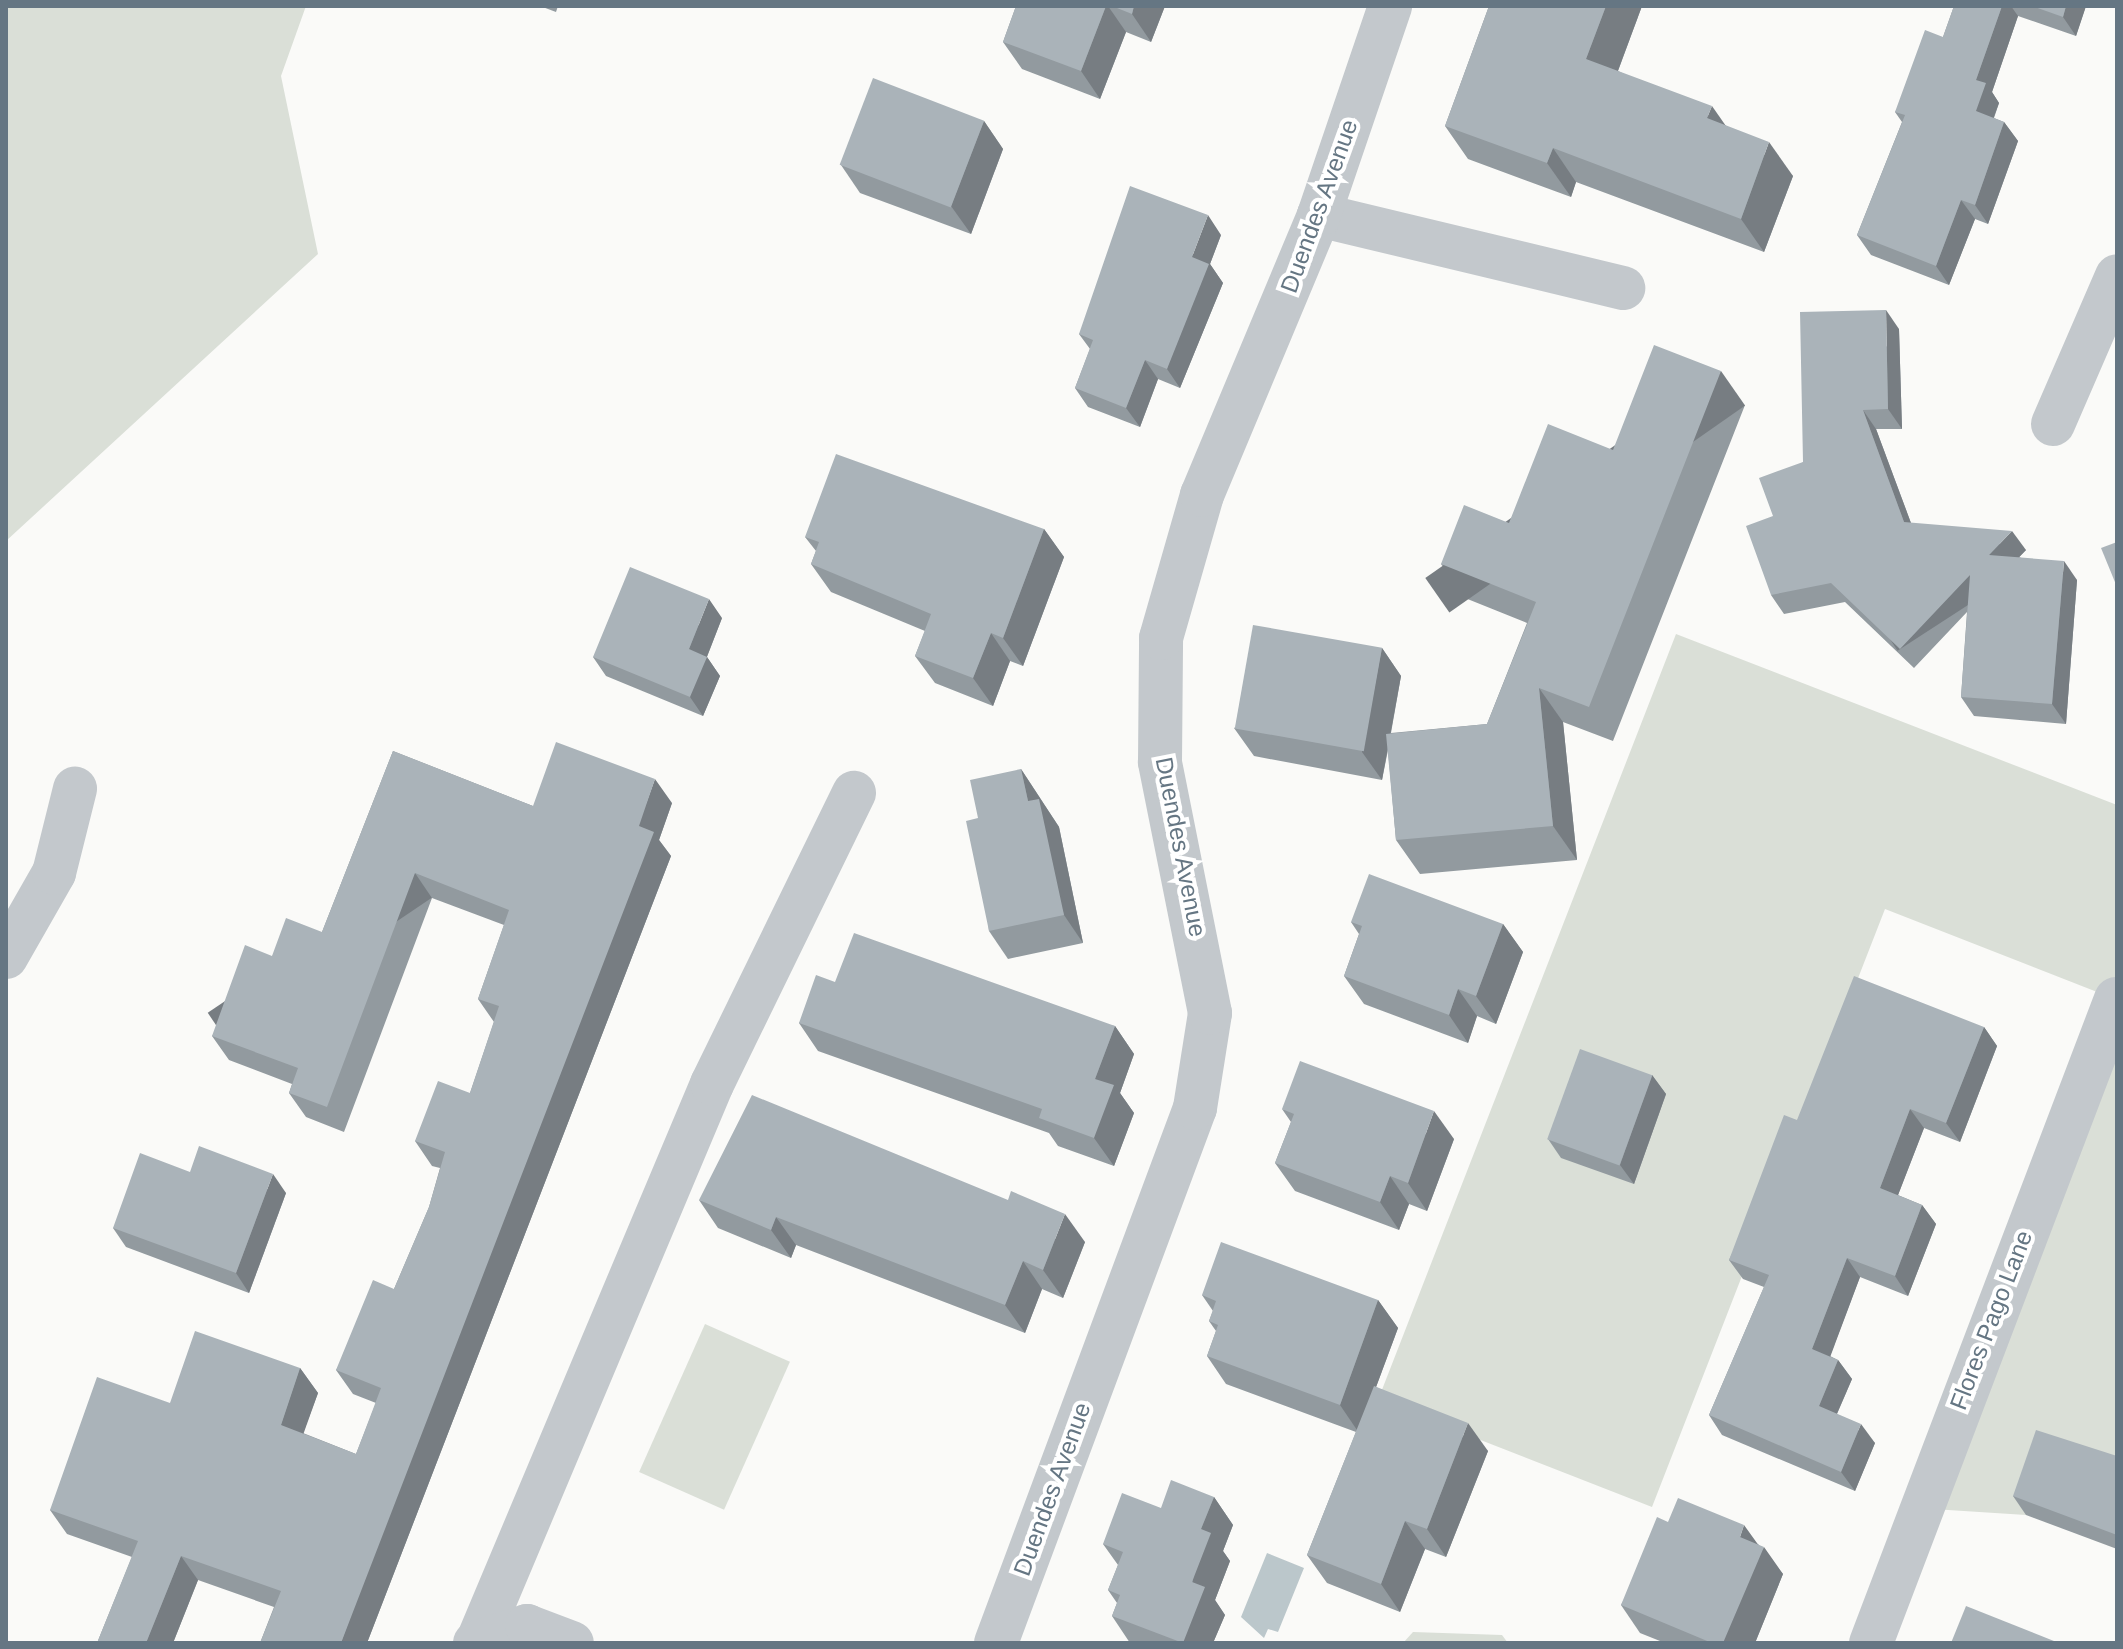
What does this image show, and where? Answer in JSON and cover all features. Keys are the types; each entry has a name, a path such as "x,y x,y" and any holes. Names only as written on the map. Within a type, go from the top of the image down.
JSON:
{"street":[{"name":"Duendes Avenue","path":"996,1643 1195,1108 1210,1013 1160,762 1161,638 1202,495 1319,215 1390,6"},
{"path":"1319,215 1623,288"},
{"path":"2053,424 2117,276"},
{"path":"6,957 54,873 75,789"},
{"path":"477,1640 712,1084 854,793"},
{"name":"Flores Pago Lane","path":"1871,1643 2116,999"},
{"path":"477,1640 527,1626 572,1643"}],"shaded area":[{"path":"6,6 306,6 281,76 318,254 6,541"},
{"path":"1676,634 2117,805 2117,1471 2050,1449 2026,1515 1917,1508 2115,999 1885,909 1652,1507 1378,1400"},
{"path":"705,1324 790,1362 724,1510 639,1472"},
{"path":"1267,1553 1304,1568 1278,1632 1268,1629 1264,1638 1241,1617"},
{"path":"1413,1632 1502,1635 1508,1643 1403,1643"}],"building":[{"path":"1016,6 1106,6 1081,71 1003,42"},
{"path":"1112,6 1134,6 1132,14"},
{"path":"1489,6 1606,6 1586,59 1712,106 1707,118 1769,142 1741,219 1553,148 1547,163 1445,126"},
{"path":"1954,6 2002,6 1976,80 1986,83 1976,111 2004,122 1975,205 1961,200 1936,266 1857,235 1905,115 1895,112 1925,30 1943,37"},
{"path":"2032,6 2066,6 2063,17"},
{"path":"873,78 984,121 951,207 840,165"},
{"path":"1130,186 1208,215 1192,257 1209,264 1167,369 1145,360 1126,408 1075,388 1093,340 1079,334"},
{"path":"1886,310 1888,409 1863,410 1904,522 2012,531 1989,555 2064,561 2052,704 1961,697 1970,575 1900,649 1831,583 1771,595 1746,526 1773,516 1759,478 1803,462 1800,312"},
{"path":"1654,345 1721,371 1589,707 1539,688 1553,826 1396,840 1386,734 1487,724 1536,602 1441,564 1464,505 1509,523 1548,424 1613,450"},
{"path":"836,454 1044,529 1003,638 991,633 973,678 915,656 931,614 811,564 819,542 805,537"},
{"path":"2117,542 2117,587 2101,548"},
{"path":"630,567 709,599 689,649 707,657 690,697 593,657"},
{"path":"1253,625 1382,648 1364,751 1235,728"},
{"path":"556,742 655,779 639,826 654,832 341,1643 260,1643 281,1591 181,1556 146,1643 97,1643 138,1541 50,1510 97,1377 170,1403 195,1331 300,1368 281,1425 356,1454 381,1388 336,1370 373,1280 394,1289 429,1207 445,1152 415,1141 438,1081 470,1093 499,1006 478,999 509,910 415,873 327,1107 289,1093 298,1068 212,1036 245,945 272,956 286,918 322,932 393,751 533,806"},
{"path":"1021,769 1028,801 1039,799 1064,915 989,931 966,821 978,818 970,780"},
{"path":"1369,874 1503,924 1476,996 1458,989 1449,1015 1344,976 1362,926 1351,922"},
{"path":"854,933 1115,1026 1095,1079 1114,1085 1094,1138 1039,1118 1042,1109 799,1023 816,975 835,982"},
{"path":"1854,976 1984,1027 1946,1123 1910,1109 1880,1188 1922,1205 1895,1276 1847,1258 1812,1349 1838,1360 1819,1406 1861,1424 1841,1472 1709,1415 1769,1275 1729,1260 1784,1115 1797,1120"},
{"path":"1580,1049 1652,1075 1620,1166 1547,1139"},
{"path":"1300,1061 1434,1111 1408,1183 1390,1176 1380,1202 1275,1163 1294,1114 1282,1109"},
{"path":"752,1095 1008,1200 1011,1191 1065,1214 1043,1270 1023,1261 1005,1305 776,1217 771,1230 699,1200"},
{"path":"199,1146 273,1174 236,1273 113,1228 140,1153 190,1172"},
{"path":"1221,1242 1378,1300 1340,1405 1207,1356 1218,1325 1209,1321 1216,1301 1202,1295"},
{"path":"1374,1386 1468,1423 1427,1529 1405,1521 1381,1584 1307,1555"},
{"path":"2036,1430 2117,1456 2117,1535 2013,1496"},
{"path":"1171,1480 1214,1497 1201,1529 1211,1533 1192,1582 1205,1587 1183,1643 1112,1616 1120,1595 1108,1590 1123,1552 1103,1544 1122,1493 1161,1508"},
{"path":"1678,1498 1744,1525 1740,1537 1764,1547 1723,1643 1712,1643 1621,1605 1657,1517 1668,1522"},
{"path":"1966,1606 2059,1643 1951,1643"}]}
